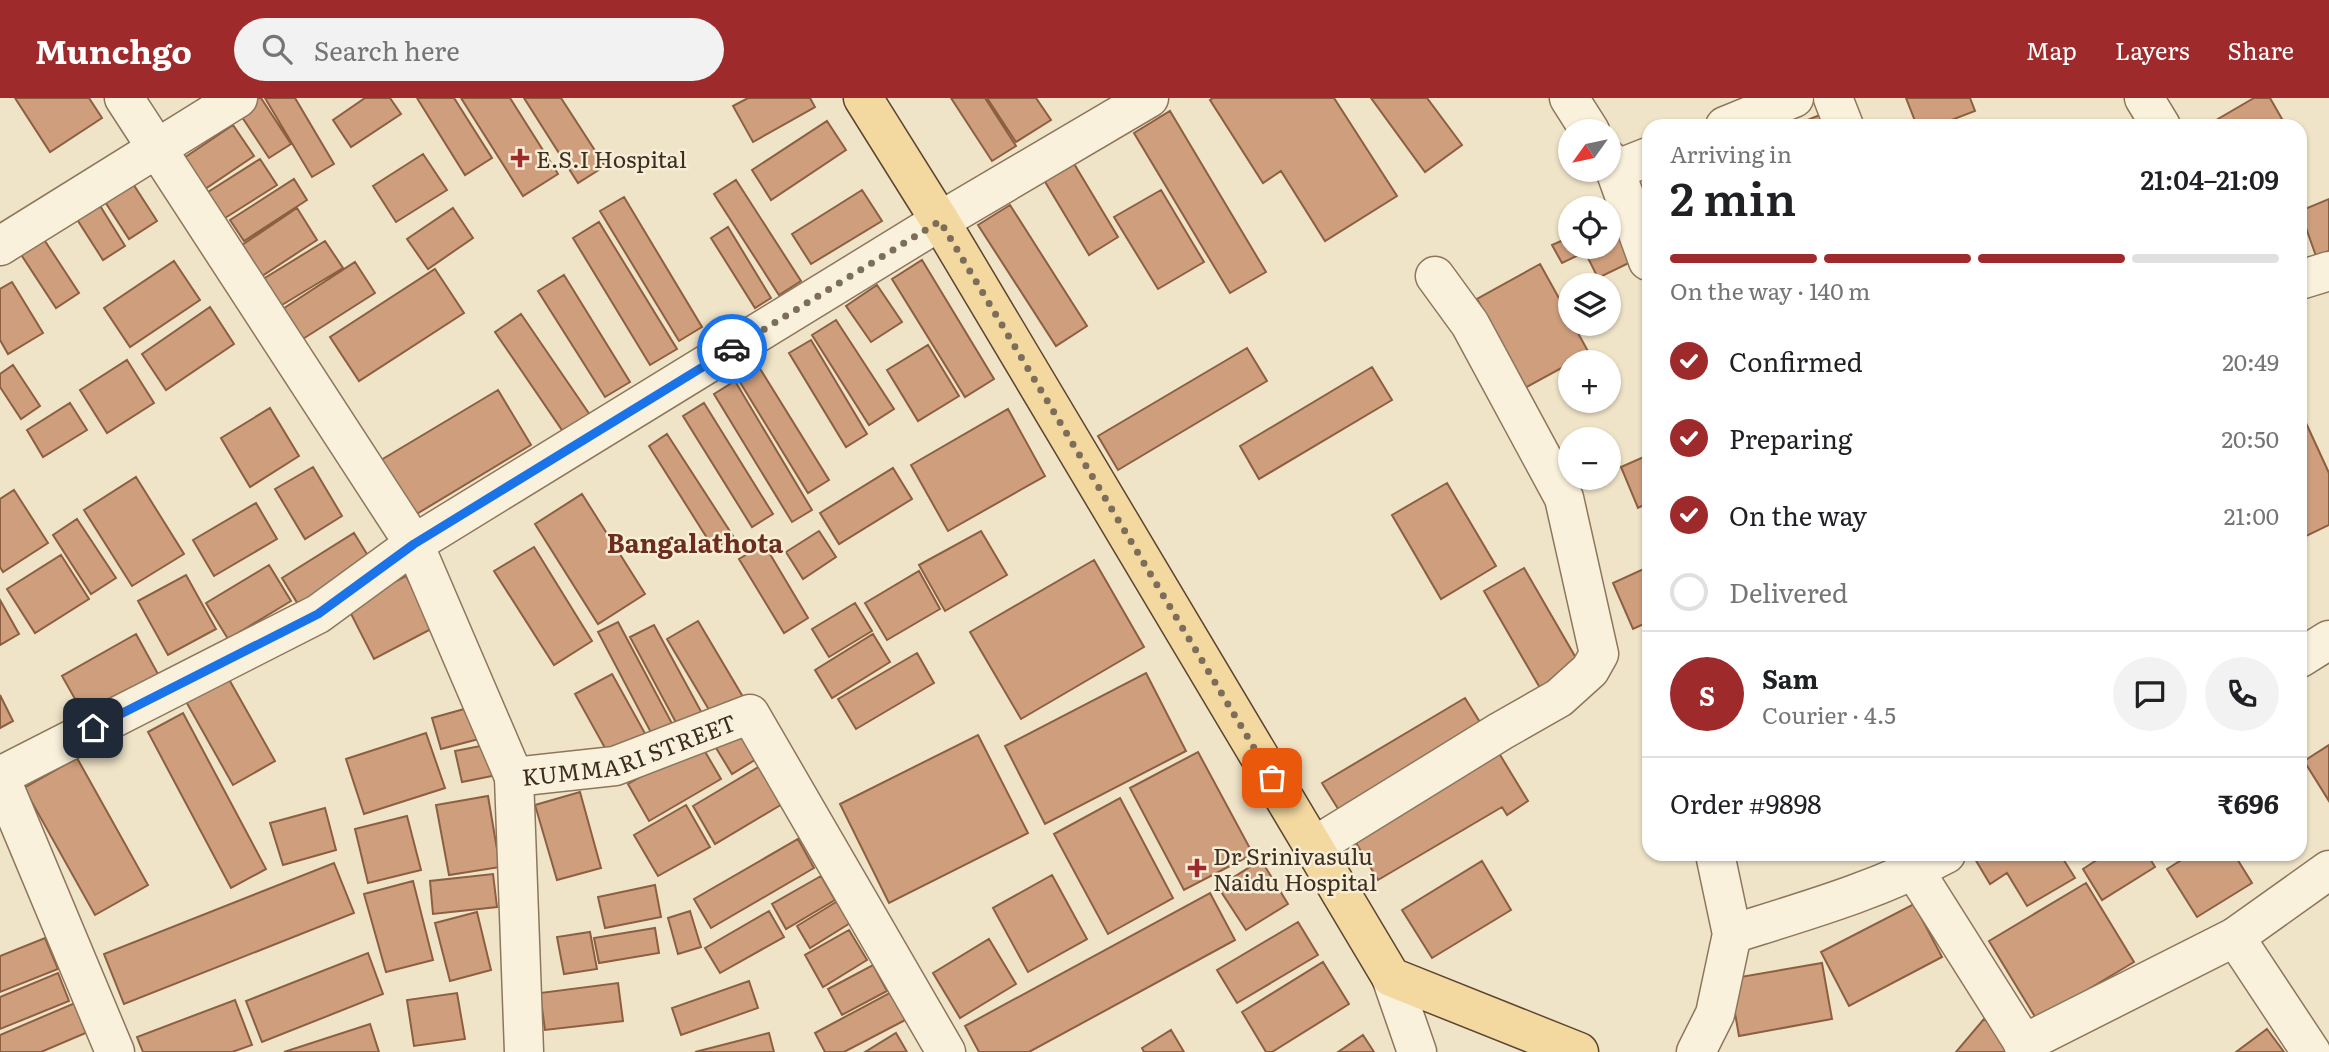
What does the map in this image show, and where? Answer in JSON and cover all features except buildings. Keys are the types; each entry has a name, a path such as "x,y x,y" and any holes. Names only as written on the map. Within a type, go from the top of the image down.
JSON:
{"main road":[{"path":"863,98 940,221 1391,977 1579,1052"}],"street":[{"path":"124,98 414,544 514,777"},
{"path":"0,246 238,98"},
{"path":"115,1052 0,777 318,614 414,544 940,221 1149,98"},
{"path":"1569,98 1582,119"},
{"path":"1742,119 1794,98"},
{"path":"1833,98 1841,119"},
{"path":"2144,98 2157,119"},
{"path":"1624,162 1642,236"},
{"path":"2307,278 2329,271"},
{"path":"1314,847 1559,698 1590,670 1599,654 1564,498 1470,324 1435,276"},
{"path":"2307,654 2329,640"},
{"name":"KUMMARI STREET","path":"524,1052 514,777 615,766 750,714 946,1052"},
{"path":"1696,1052 1715,1014 1732,933 1717,861"},
{"path":"1732,933 1818,907 1919,861"},
{"path":"1922,861 2026,1048 2235,937 2329,870"},
{"path":"2235,937 2311,1052"},
{"path":"1391,977 1417,1052"}],"way so far":[{"path":"732,349 940,221 1272,778"}],"place":[{"name":"E.S.I Hospital","path":"520,158"},
{"name":"Dr Srinivasulu Naidu Hospital","path":"1197,868"}],"district":[{"name":"Bangalathota","path":"695,541"}],"route":[{"path":"93,728 318,614 414,544 732,349"}]}
